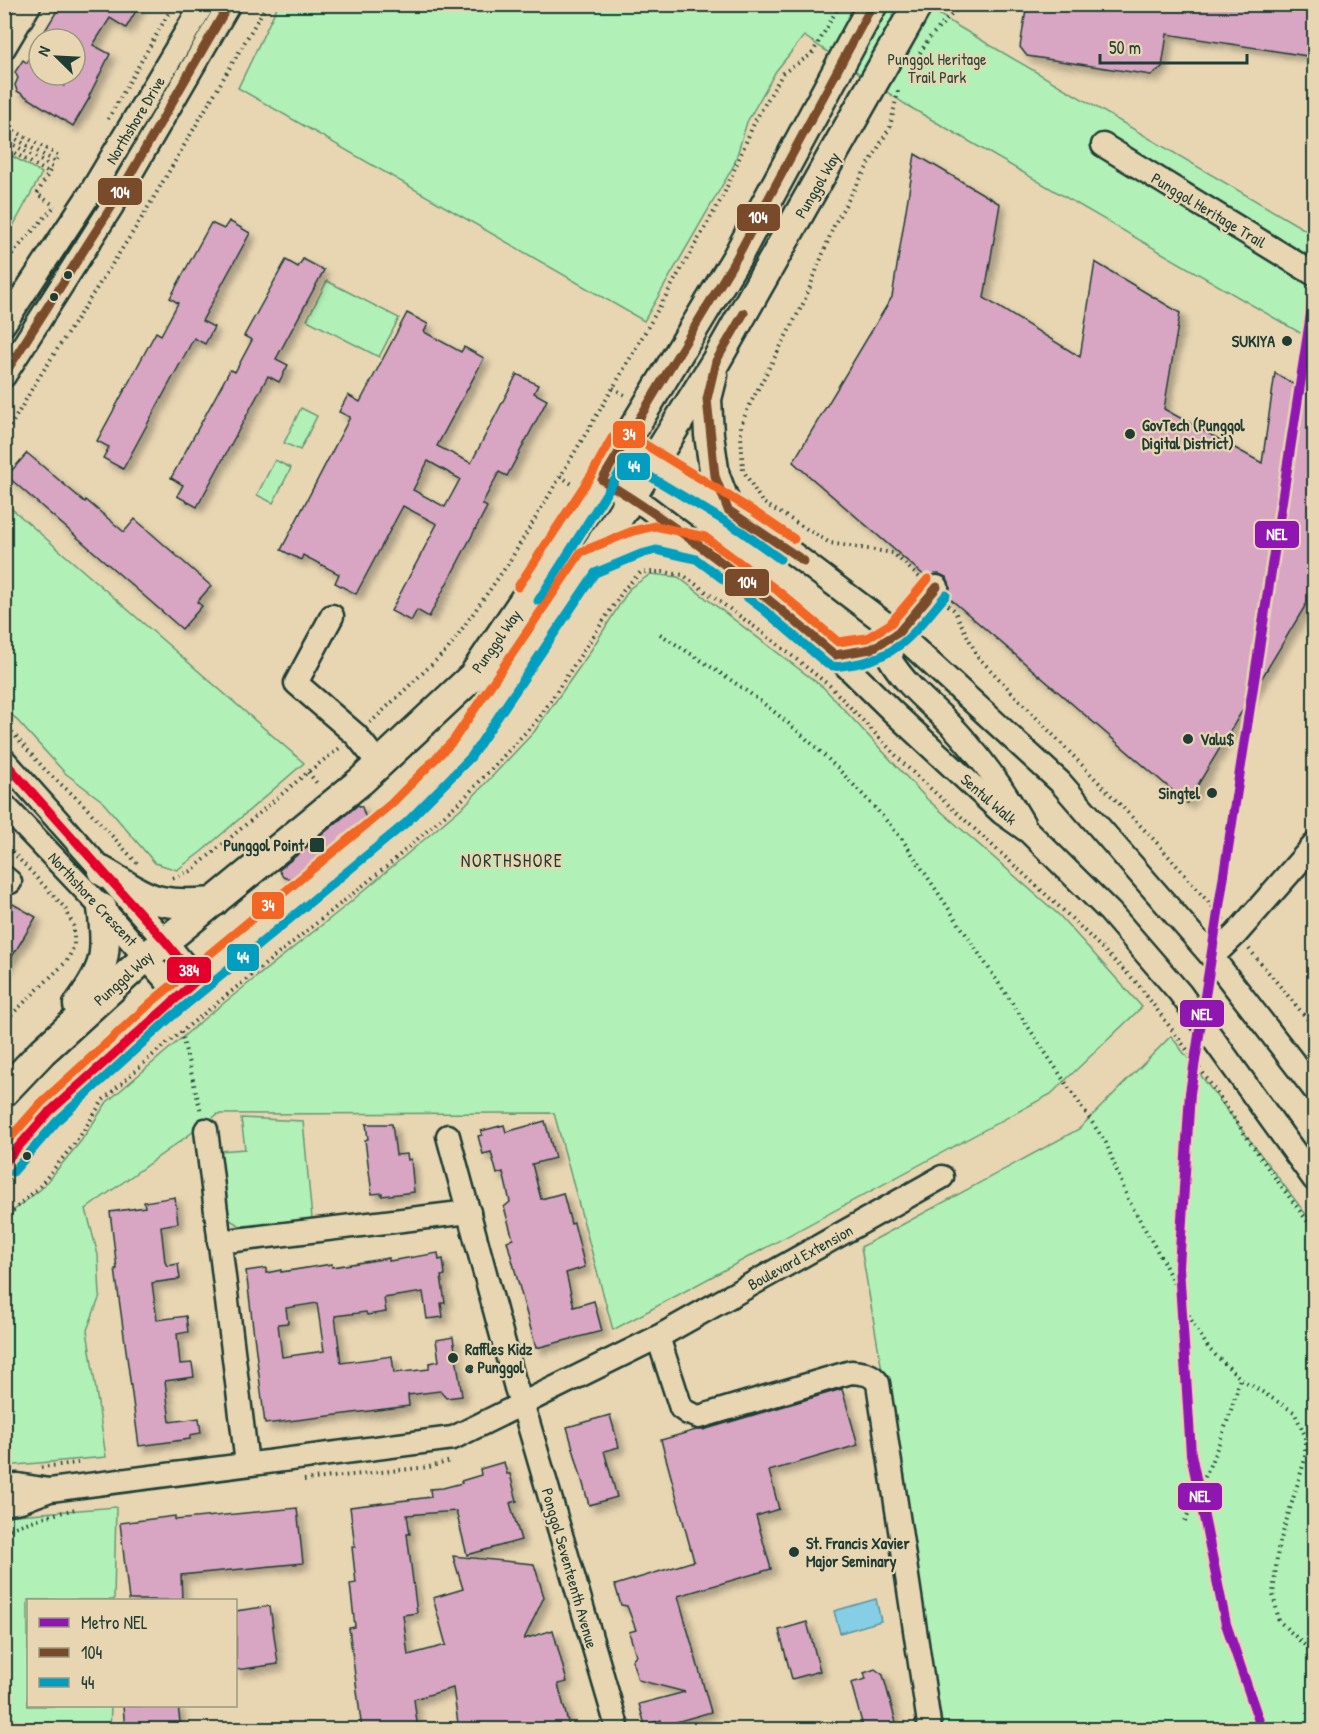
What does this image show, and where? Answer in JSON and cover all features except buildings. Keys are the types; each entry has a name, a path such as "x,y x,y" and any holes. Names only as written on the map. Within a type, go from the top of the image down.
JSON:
{"main road":[{"name":"Punggol Way","path":"4,1092 42,1052 156,949 380,765 473,676 602,480 737,257 873,4"},
{"name":"Punggol Way","path":"4,1164 49,1112 188,987 399,813 462,749 632,497 716,361 918,4"},
{"path":"716,361 707,399 709,435 715,476 728,510"},
{"path":"587,563 637,542 656,538 701,548"},
{"path":"102,871 160,901 189,904 214,902"},
{"path":"42,1052 97,979 105,954 102,908"}],"street":[{"path":"4,48 30,4"},
{"name":"Northshore Drive","path":"4,324 92,192 204,4"},
{"name":"Northshore Drive","path":"4,376 112,206 229,4"},
{"name":"Punggol Heritage Trail","path":"1103,145 1314,274"},
{"path":"622,445 651,466 728,510 783,546 898,633 1060,782 1212,957 1314,1089"},
{"name":"Sentul Walk","path":"602,480 632,497 771,601 835,655 1002,813 1029,832 1110,912 1179,993 1314,1179"},
{"path":"835,655 871,648 898,633 935,589"},
{"path":"332,616 296,683 356,735 380,765"},
{"path":"898,633 890,659 901,678 962,736 1008,796 1029,832"},
{"name":"Northshore Crescent","path":"4,760 102,871 156,949 188,987"},
{"name":"Northshore Crescent","path":"4,805 102,908 156,949"},
{"path":"1212,957 1236,934 1314,845"},
{"path":"206,1130 247,1464"},
{"name":"Ponggol Seventeenth Avenue","path":"448,1136 522,1406 618,1730"},
{"name":"Boulevard Extension","path":"658,1337 942,1177"},
{"path":"219,1242 469,1212"},
{"path":"4,1504 21,1501 50,1490 453,1438 658,1337 681,1408 699,1417 851,1372 864,1373 873,1376 878,1383 930,1730"},
{"path":"4,1486 18,1485 50,1490"}],"path":[{"path":"102,129 174,4"},
{"path":"4,437 140,221 267,4"},
{"path":"168,878 175,878 191,871 308,772 356,735 448,649 508,564 613,388 723,196 755,121 783,73 812,54 840,4"},
{"path":"919,55 929,38 963,4"},
{"path":"898,89 890,126 835,223 804,302 745,415 741,425 743,470 762,502 830,543 893,553 935,589 954,610 978,657 1158,844 1314,1027"},
{"path":"4,125 59,156 56,162 4,132"},
{"path":"4,139 52,167 36,194 55,206"},
{"path":"4,147 49,173"},
{"path":"4,263 60,198"},
{"path":"641,572 683,575 831,686 906,766 1066,913 1137,983 1188,1051 1270,1171 1314,1230"},
{"path":"660,634 756,698 798,732 863,793 902,839 1106,1143 1128,1199 1164,1263 1191,1320 1209,1349 1240,1378 1294,1412 1305,1435 1305,1459 1278,1549 1273,1594 1279,1621 1314,1654"},
{"path":"4,723 46,771 81,802 141,867"},
{"path":"308,772 323,792"},
{"path":"4,843 66,908 74,927 74,946 67,961 4,1022"},
{"path":"382,862 386,867"},
{"path":"181,1031 206,1130"},
{"path":"1185,1521 1236,1398 1240,1378"},
{"path":"35,1467 80,1463"}],"green space":[{"name":"Punggol Heritage Trail Park","path":"278,5 925,5 1314,235 1314,341 908,106 804,36 776,71 747,122 734,165 644,321 238,88"},
{"path":"5,152 42,173 5,241"},
{"path":"327,281 399,318 379,357 307,320"},
{"path":"301,408 317,416 300,450 284,443"},
{"path":"275,460 291,468 273,503 257,495"},
{"path":"4,502 304,763 177,870 155,863 101,800 65,773 5,707"},
{"path":"651,574 678,577 824,688 927,799 1059,915 1142,1007 1051,1094 613,1330 554,1113 218,1114 86,1209 98,1255 100,1296 87,1330 106,1457 5,1466 4,1225 13,1211 41,1189 81,1141 107,1102 205,1018 347,905 466,804 534,732 588,655 630,588"},
{"path":"1171,1036 1314,1225 1314,1729 943,1729 861,1247 1079,1129"},
{"path":"241,1118 303,1121 312,1219 246,1229 228,1219 219,1151 245,1149"},
{"path":"116,1507 114,1599 27,1599 27,1707 111,1707 110,1729 5,1729 5,1516"}],"water":[{"path":"876,1599 881,1621 840,1633 834,1611"}],"metro line":[{"name":"NEL","path":"1262,1730 1226,1624 1191,1454 1179,1267 1190,1093 1314,295"}],"transit line":[{"name":"104","path":"4,375 112,206 229,4"},
{"name":"104","path":"873,4 737,257 602,480 633,499 722,563 835,655 871,649 898,633 937,587"},
{"name":"104","path":"744,313 716,361 707,399 715,476 728,510 804,561"},
{"name":"34","path":"518,587 592,474 612,438 620,433 628,434 794,539"},
{"name":"44","path":"538,601 626,462 741,531 780,559"},
{"name":"34","path":"4,1145 41,1103 154,1000 391,804 453,741 581,552 633,531 655,526 705,537 778,591 838,642 867,638 890,624 928,579"},
{"name":"44","path":"13,1172 58,1120 170,1018 407,822 471,757 595,573 656,550 696,559 764,610 827,664 834,666 871,660 897,647 917,629 946,595"},
{"name":"384","path":"4,761 197,980 49,1112 4,1163"}],"place":[{"name":"SUKIYA","path":"1287,341"},
{"name":"GovTech (Punggol Digital District)","path":"1130,434"},
{"name":"Valu$","path":"1188,739"},
{"name":"Singtel","path":"1212,793"},
{"name":"Punggol Point","path":"317,845"},
{"name":"Raffles Kidz @ Punggol","path":"453,1358"},
{"name":"St. Francis Xavier Major Seminary","path":"794,1552"}],"district":[{"name":"NORTHSHORE","path":"512,861"}]}
